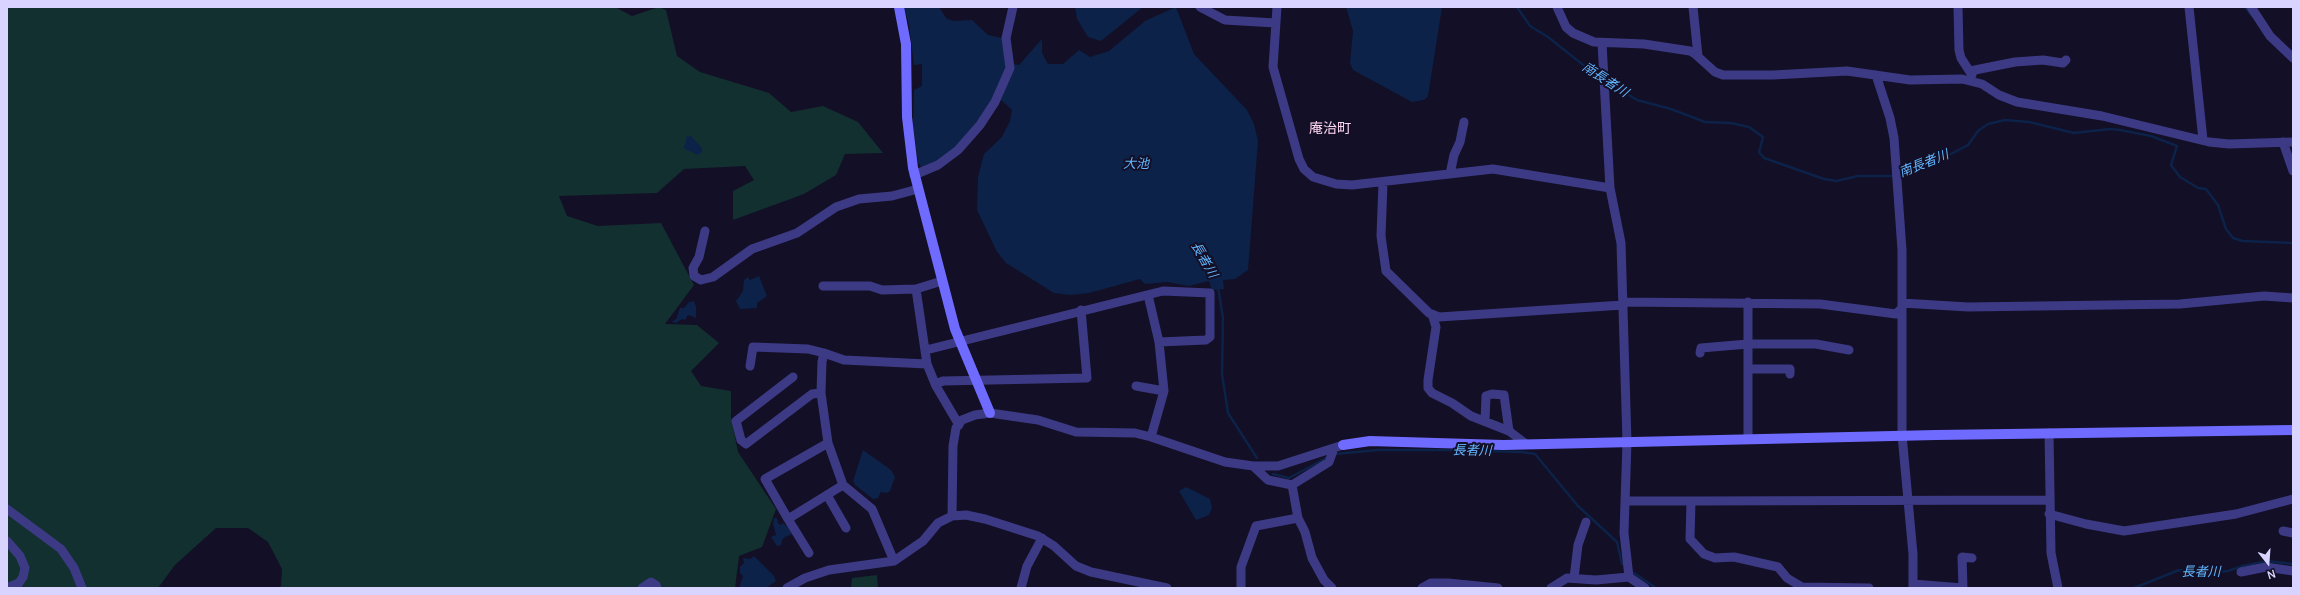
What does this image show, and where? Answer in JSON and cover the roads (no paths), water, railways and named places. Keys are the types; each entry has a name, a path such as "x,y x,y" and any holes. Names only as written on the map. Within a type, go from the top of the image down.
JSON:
{"street":[{"path":"899,7 906,44 907,117 914,175 960,342 990,413"},
{"path":"914,175 938,165 958,150 980,125 996,102 1010,68 1006,38 1013,7"},
{"path":"1200,7 1225,20 1275,22"},
{"path":"1277,7 1273,67 1299,159 1304,169 1323,182 1336,184 1383,183 1493,169 1610,188"},
{"path":"1557,7 1566,27 1573,33 1594,42 1644,44 1690,51 1698,56 1715,72 1723,75 1773,75 1847,71 1910,80 1962,78 1978,83 1999,95 2017,102 2102,116 2204,140 2229,144 2293,142"},
{"path":"1693,7 1698,56"},
{"path":"1958,7 1959,50 1961,58 1978,83"},
{"path":"2189,7 2204,140"},
{"path":"2251,7 2270,36 2293,58"},
{"path":"1602,43 1610,188 1620,237 1627,442 1624,533 1629,577"},
{"path":"1970,71 2015,62 2043,60 2063,63 2066,60"},
{"path":"1876,75 1894,138 1902,250 1902,436 1913,554 1913,586 1963,588 1962,557 1972,558"},
{"path":"1450,174 1454,155 1460,142 1464,122"},
{"path":"2283,142 2293,171"},
{"path":"1383,183 1380,236 1386,271 1432,314 1439,317 1623,303 1748,302 1820,304 1896,314 1902,306"},
{"path":"705,231 699,256 693,268 694,276 701,280 713,277 752,249 798,232 836,207 859,199 892,196 918,189"},
{"path":"822,286 870,286 882,290 916,289 942,281"},
{"path":"916,289 928,364 936,384 959,425"},
{"path":"926,350 1082,310 1164,291 1210,293 1210,337 1206,340 1159,342"},
{"path":"1148,295 1159,342 1164,391 1151,436"},
{"path":"1902,306 1968,307 2180,304 2264,296 2293,298"},
{"path":"1748,302 1748,439"},
{"path":"936,384 943,381 1087,378 1082,310"},
{"path":"1432,314 1436,327 1428,388 1432,393 1485,421 1509,431 1526,444"},
{"path":"1700,353 1701,348 1748,344 1816,344 1849,350"},
{"path":"750,366 753,347 808,349 844,360 928,364"},
{"path":"824,353 822,362 821,393 828,443 843,485 872,509 894,561"},
{"path":"1748,369 1790,369 1790,374"},
{"path":"793,377 736,421 741,440 746,444 812,394 821,393"},
{"path":"1136,386 1164,391"},
{"path":"1485,421 1486,396 1492,394 1504,395 1509,431"},
{"path":"952,516 953,446 956,428 962,420 975,415 990,413 1038,420 1076,432 1118,431 1151,436 1225,462 1253,466 1278,466 1370,441 1526,444 2049,433 2293,430"},
{"path":"2049,433 2049,514 2051,553 2058,588"},
{"path":"809,553 765,479 828,443"},
{"path":"1253,466 1268,480 1292,485 1329,462 1335,451"},
{"path":"788,519 843,485"},
{"path":"1292,485 1298,518 1305,532 1312,558 1324,580 1332,588"},
{"path":"827,495 846,528"},
{"path":"2049,514 2086,524 2124,531 2236,514 2293,499"},
{"path":"1626,501 1907,502 2049,500"},
{"path":"1691,501 1690,539 1704,554 1715,558 1734,557 1778,567 1787,578 1802,587 1869,588"},
{"path":"7,509 61,549 74,568 82,588"},
{"path":"787,588 805,578 829,570 894,561 923,541 938,523 952,516 966,515 985,519 1042,538 1081,568 1091,572 1143,585 1167,588"},
{"path":"1241,588 1241,567 1256,526 1298,518"},
{"path":"1574,578 1578,545 1586,522"},
{"path":"2282,531 2293,533"},
{"path":"1021,588 1027,566 1042,538"},
{"path":"7,542 20,556 25,568 23,577 19,583 7,588"},
{"path":"2240,572 2266,567 2293,571"},
{"path":"1551,588 1567,578 1596,580 1629,577 1645,588"},
{"path":"1787,578 1787,588"},
{"path":"642,588 651,582 656,585 657,588"},
{"path":"1422,588 1431,584 1448,583 1498,588"}],"water":[{"path":"904,7 939,7 947,19 954,21 972,20 988,35 1002,38 1006,67 997,91 981,117 959,144 941,160 922,169 918,162 913,124 914,90 922,86 922,64 914,65 909,25"},
{"path":"1075,7 1143,7 1101,41 1088,37 1077,19"},
{"name":"大池","path":"1176,7 1194,54 1247,110 1254,124 1258,141 1248,270 1235,279 1223,280 1224,289 1212,290 1209,281 1189,286 1167,282 1145,284 1140,279 1089,293 1070,295 1054,293 1006,263 997,252 977,210 978,177 984,154 1002,137 1010,121 1012,110 1001,100 1014,64 1019,65 1042,39 1042,53 1048,64 1063,64 1079,50 1090,57 1109,51 1145,21"},
{"path":"1346,7 1442,7 1428,96 1424,100 1412,102 1353,70 1350,63 1353,31"},
{"path":"691,136 702,148 702,152 698,155 683,148 686,143 686,137"},
{"path":"759,276 767,296 757,303 757,308 740,309 736,301 743,291 744,280 748,277 750,280"},
{"path":"694,301 696,307 696,318 688,315 685,320 682,319 676,323 672,322 676,319 680,308 684,308 689,302"},
{"path":"863,450 891,470 895,477 890,491 887,493 881,492 878,498 873,499 855,485 853,481"},
{"path":"1186,487 1210,499 1212,508 1209,515 1196,520 1179,491"},
{"path":"774,518 777,518 778,523 781,525 783,523 788,527 792,534 785,537 782,540 781,545 777,546 771,537 776,535 773,524"},
{"path":"754,556 774,576 776,581 766,588 739,588 743,576 740,573 740,567 744,563 743,558 750,559"}],"waterway":[{"name":"南長者川","path":"1517,7 1530,26 1548,37 1601,79"},
{"path":"2245,7 2252,16"},
{"name":"南長者川","path":"1607,82 1637,100 1671,109 1705,122 1731,123 1749,127 1763,137 1759,152 1764,158 1824,179 1836,181 1858,176 1894,176"},
{"name":"南長者川","path":"1899,174 1951,154 1968,145 1978,131 1988,124 2005,120 2029,122 2074,133 2110,129 2120,130 2151,136 2177,146 2171,165 2180,177 2198,188 2206,189 2218,205 2226,229 2233,238 2243,241 2293,243"},
{"name":"長者川","path":"1218,287 1223,318 1222,374 1228,413 1257,458"},
{"name":"長者川","path":"1335,454 1378,450 1444,450 1522,452 1535,454 1578,506 1617,542 1622,564"},
{"name":"長者川","path":"1273,474 1289,478 1328,457"},
{"name":"長者川","path":"2134,588 2179,570 2209,573 2228,571 2267,561 2293,564"},
{"name":"長者川","path":"1634,573 1656,588"}],"district":[{"name":"庵治町","path":"1330,129"}]}
